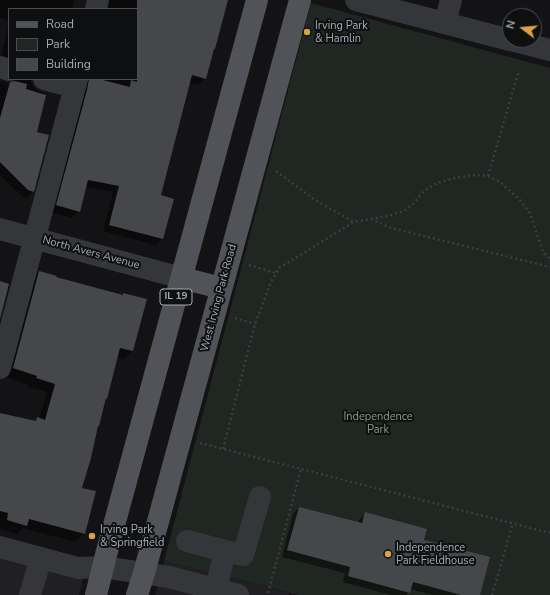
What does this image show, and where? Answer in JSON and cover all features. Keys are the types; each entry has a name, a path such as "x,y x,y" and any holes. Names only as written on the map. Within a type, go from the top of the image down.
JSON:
{"main road":[{"name":"IL 19","path":"96,595 257,0"},
{"name":"West Irving Park Road","path":"137,595 300,0"},
{"path":"182,278 221,288"}],"street":[{"path":"356,0 502,38"},
{"path":"445,23 451,0"},
{"path":"0,368 76,83 52,80"},
{"name":"North Avers Avenue","path":"0,229 182,278"},
{"path":"187,541 243,555 260,497"},
{"path":"0,547 78,568 103,567 169,577 205,590 238,595"},
{"path":"205,590 225,550"},
{"path":"30,595 41,558"}],"path":[{"path":"488,176 519,70"},
{"path":"273,168 315,200 354,222"},
{"path":"223,449 255,324 276,273 279,268 354,222 388,216 404,211 413,204 424,191 437,183 473,175 488,176 500,182 519,199 530,213 543,252 550,259"},
{"path":"371,219 391,228 550,267"},
{"path":"247,265 276,273"},
{"path":"233,318 255,324"},
{"path":"200,443 550,533"},
{"path":"268,594 301,469"},
{"path":"492,595 513,523"}],"shaded area":[{"path":"0,552 84,574 79,595 0,595"},
{"path":"164,561 289,593 289,595 155,595"}],"green space":[{"name":"Independence Park","path":"311,3 550,68 550,595 298,595 164,561"}],"building":[{"path":"137,0 228,0 206,79 192,75 161,195 174,199 163,239 109,225 119,186 88,180 80,212 56,205 89,80 103,80 130,87 131,80 137,82 138,80"},
{"path":"14,81 27,84 26,89 46,95 37,132 49,135 34,192 28,190 0,162 0,118 10,82"},
{"path":"39,271 123,295 123,293 147,299 133,351 120,348 107,399 106,398 98,426 91,458 82,488 96,491 85,534 29,519 27,526 7,520 8,513 0,511 0,413 36,421 37,417 45,420 55,384 13,368"},
{"path":"0,281 9,284 0,319"},
{"name":"Independence Park Fieldhouse","path":"299,507 362,523 365,512 427,529 424,540 490,557 480,595 461,595 413,582 410,593 348,576 350,567 287,550"}],"place":[{"name":"Irving Park & Hamlin","path":"307,32"},
{"name":"Irving Park & Springfield","path":"92,536"},
{"name":"Independence Park Fieldhouse","path":"388,554"}]}
